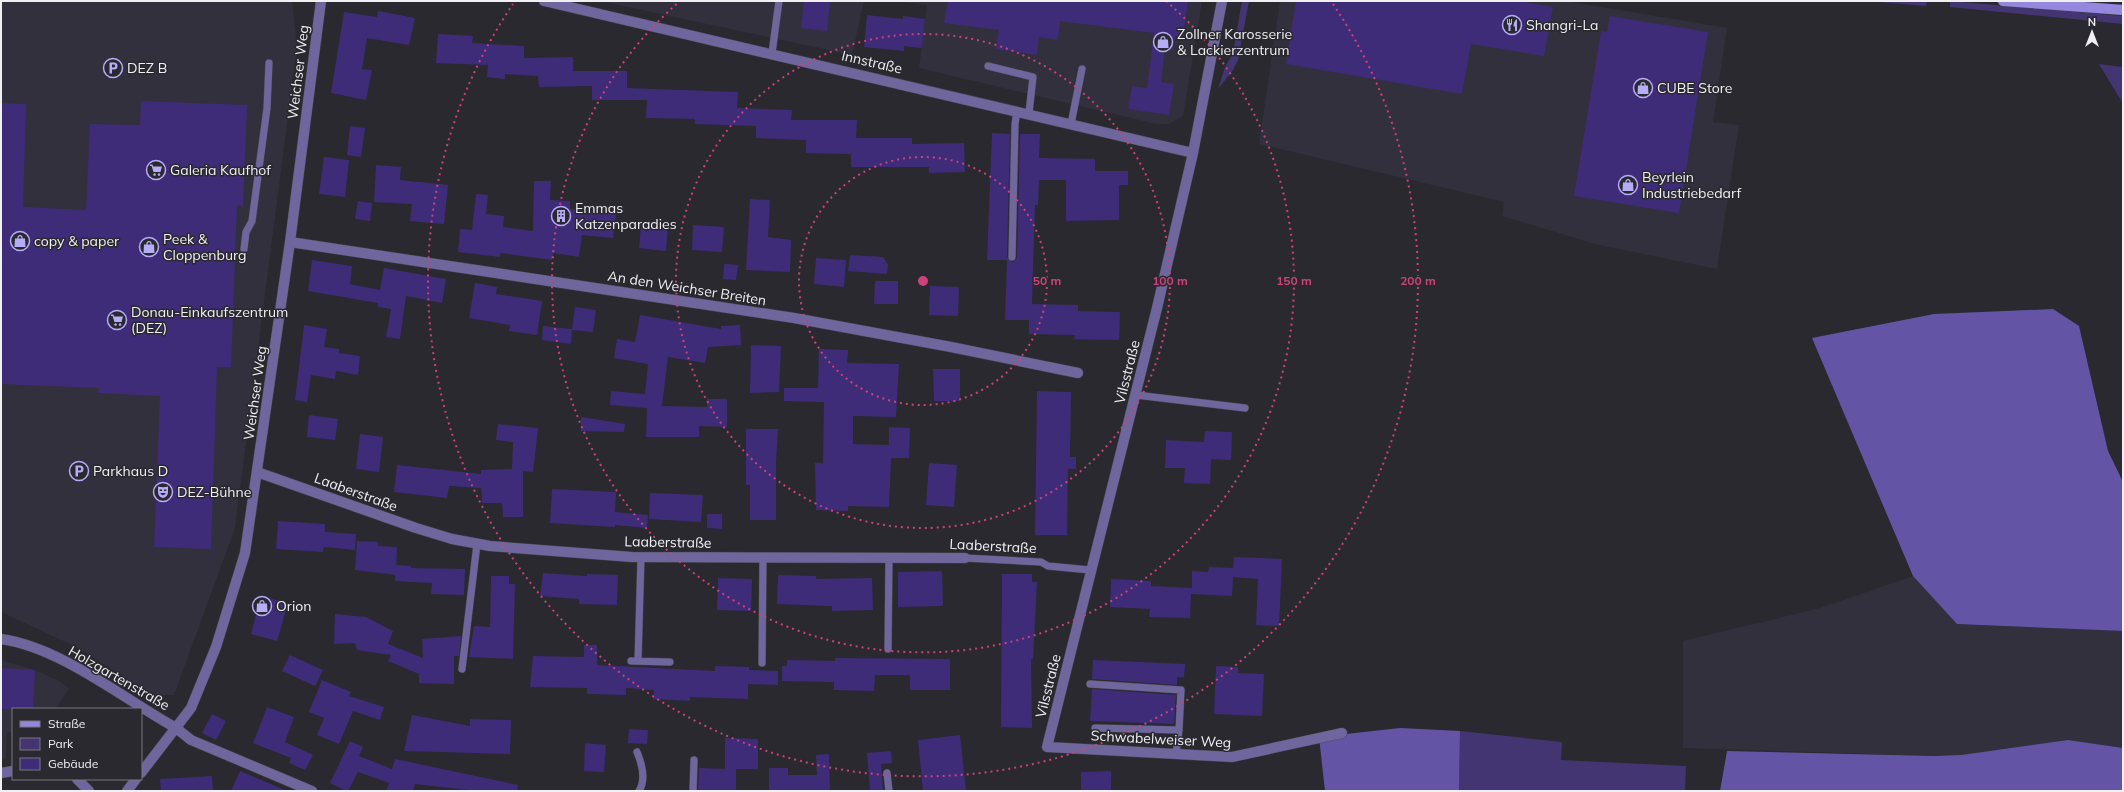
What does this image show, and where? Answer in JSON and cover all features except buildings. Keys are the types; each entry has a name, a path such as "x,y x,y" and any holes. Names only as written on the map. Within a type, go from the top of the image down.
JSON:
{"main road":[{"path":"2003,1 2123,10"}],"street":[{"name":"Weichser Weg","path":"142,773 192,708 216,647 232,600 245,553 290,242 321,1"},
{"name":"Innstraße","path":"544,1 1193,152"},
{"name":"Vilsstraße","path":"1047,747 1090,570 1136,395 1193,152 1222,1"},
{"name":"An den Weichser Breiten","path":"290,242 786,317 943,345 1078,373"},
{"name":"Laaberstraße","path":"257,472 416,528 452,539 477,544 532,551 641,557 965,558"},
{"name":"Holzgartenstraße","path":"1,639 10,640 72,665 176,728"},
{"path":"176,728 191,740 312,791"},
{"name":"Schwabelweiser Weg","path":"1047,747 1232,757 1342,733"},
{"path":"1,773 12,771"},
{"path":"78,780 89,791"},
{"path":"126,791 135,780"}],"lane":[{"path":"772,53 779,1"},
{"path":"244,249 246,232 252,221 253,214 267,108 269,63"},
{"path":"988,66 1033,77 1029,114"},
{"path":"1071,124 1082,69"},
{"path":"1012,257 1015,124 1017,111"},
{"path":"1136,395 1245,408"},
{"path":"462,669 477,544"},
{"path":"641,557 635,661 670,662"},
{"path":"762,663 763,557"},
{"path":"888,648 889,557"},
{"name":"Laaberstraße","path":"965,558 1041,562 1048,566 1090,570"},
{"path":"1090,684 1181,690 1176,754"},
{"path":"1095,728 1179,730"},
{"path":"637,752 642,765 642,786 639,791"},
{"path":"693,791 694,760"},
{"path":"887,774 889,791"}],"shaded area":[{"path":"1,1 292,1 297,46 235,528 174,695 153,695 74,646 1,612"},
{"path":"600,1 864,1 852,55"},
{"path":"895,1 1202,1 1183,116 1169,124 1156,124 919,68 927,5"},
{"path":"1280,1 1565,1 1727,28 1713,122 1739,125 1717,269 1595,244 1502,216 1504,202 1259,144"},
{"path":"2053,309 2079,326 2108,451 2123,482 2123,631 1957,624 1913,576 1812,338 1934,314"},
{"path":"1913,576 1958,624 2123,631 2123,748 2068,740 1961,755 1934,756 1683,748 1683,641 1820,608"},
{"path":"1,660 35,670 59,681 69,688 57,708 12,708 12,732 7,732 6,759 1,760"},
{"path":"1400,728 1460,731 1459,791 1325,791 1319,737"},
{"path":"2068,740 2123,748 2123,791 1720,791 1727,751 1934,756 1961,755"}],"green space":[{"path":"1242,1 1249,1 1238,60 1233,70 1218,89 1225,67 1233,53"},
{"path":"1866,1 1927,1 1926,6"},
{"path":"1950,1 2123,16 2123,24 1950,7"},
{"path":"2099,64 2123,67 2123,105 2122,102"},
{"path":"1460,731 1562,742 1561,760 1686,766 1685,791 1459,791"}],"place":[{"name":"Shangri-La","path":"1512,25"},
{"name":"Zollner Karosserie & Lackierzentrum","path":"1163,42"},
{"name":"DEZ B","path":"113,68"},
{"name":"CUBE Store","path":"1643,88"},
{"name":"Galeria Kaufhof","path":"156,170"},
{"name":"Beyrlein Industriebedarf","path":"1628,185"},
{"name":"Emmas Katzenparadies","path":"561,216"},
{"name":"copy & paper","path":"20,241"},
{"name":"Peek & Cloppenburg","path":"149,247"},
{"name":"Donau-Einkaufszentrum (DEZ)","path":"117,320"},
{"name":"Parkhaus D","path":"79,471"},
{"name":"DEZ-Bühne","path":"163,492"},
{"name":"Orion","path":"262,606"}]}
